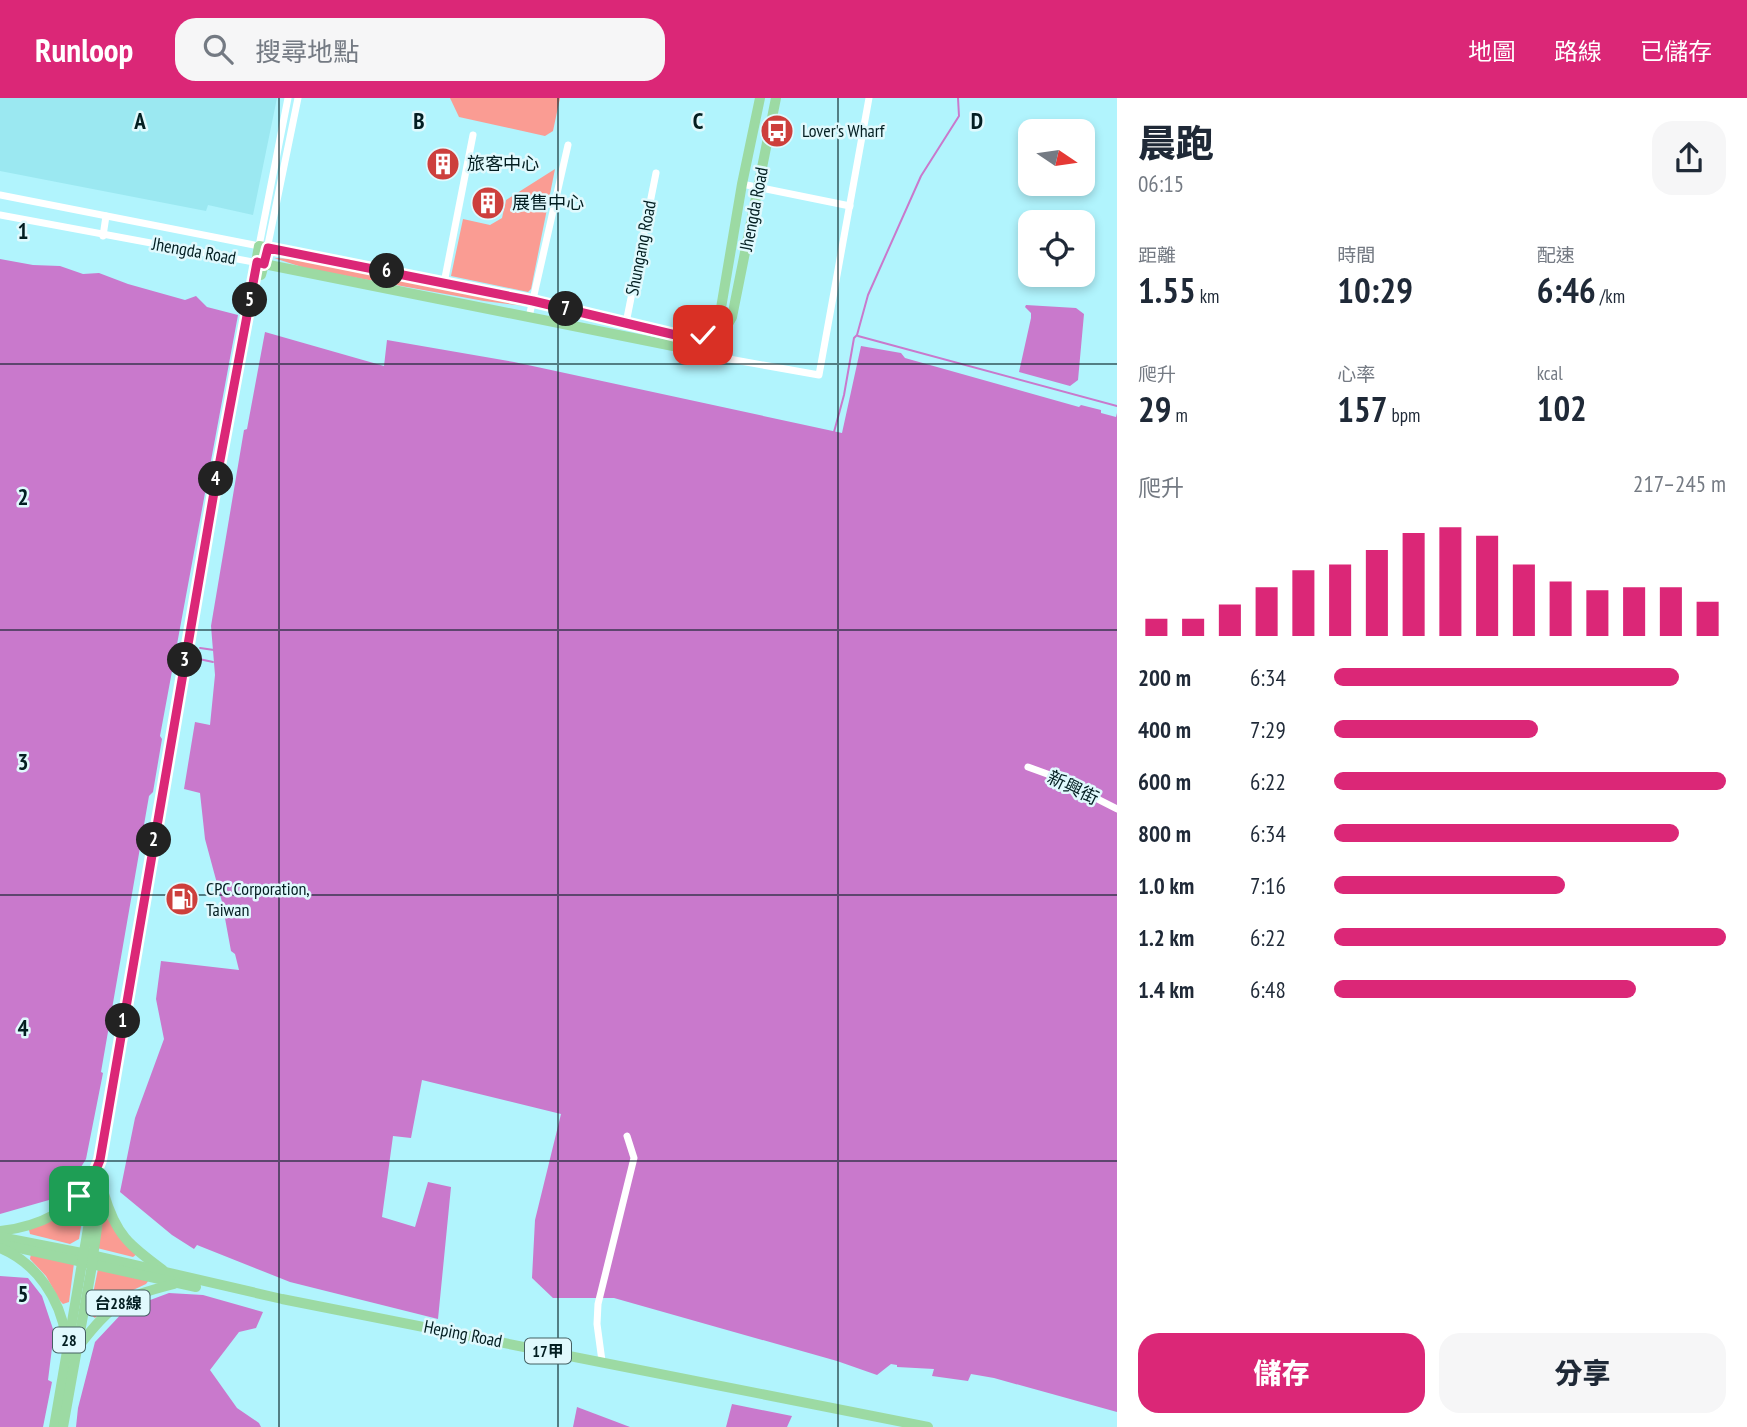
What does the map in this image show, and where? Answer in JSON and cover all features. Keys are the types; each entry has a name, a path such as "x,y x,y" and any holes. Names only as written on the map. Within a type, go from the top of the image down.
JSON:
{"main road":[{"name":"Jhengda Road","path":"263,247 533,301 688,337 703,335 716,324 725,293 742,184 760,98"},
{"name":"Jhengda Road","path":"260,263 686,348 708,344 718,338 732,317 776,98"},
{"path":"87,1258 100,1160 263,247"},
{"path":"87,1258 102,1188 189,654"},
{"path":"0,1231 24,1228 57,1213 86,1188 100,1160"},
{"path":"102,1188 123,1238 168,1274"},
{"name":"Heping Road","path":"0,1237 295,1302 928,1427"},
{"path":"0,1246 28,1265 46,1285 62,1316 72,1349"},
{"name":"Heping Road","path":"0,1246 87,1258 177,1284 902,1427"},
{"name":"28","path":"63,1427 87,1258"},
{"name":"台28線","path":"72,1349 101,1317 120,1302 177,1284"},
{"name":"28","path":"54,1427 72,1349"}],"street":[{"path":"263,247 288,98"},
{"path":"263,247 298,98"},
{"path":"729,359 819,375 869,98"},
{"path":"444,283 474,135"},
{"path":"529,317 568,145"},
{"name":"Shungang Road","path":"626,323 656,173"},
{"path":"742,184 850,206"},
{"name":"Jhengda Road","path":"0,195 263,247"},
{"name":"Jhengda Road","path":"0,215 260,263"},
{"path":"103,236 106,216"},
{"name":"新興街","path":"1028,767 1050,775 1117,809"},
{"path":"602,1361 597,1324 598,1304 634,1158 627,1136"}],"shaded area":[{"path":"0,98 277,98 253,215 208,205 206,211 0,171"},
{"path":"450,98 560,98 553,131 545,136 459,117"},
{"path":"555,169 531,289 528,292 451,276 463,219 490,225 502,218 506,200"},
{"path":"274,258 314,260 525,303 525,306 308,269"},
{"path":"0,259 33,265 60,266 83,274 99,273 185,300 196,296 207,307 238,315 160,736 162,739 153,792 149,796 86,1159 63,1196 0,1214"},
{"path":"1026,305 1076,308 1084,314 1078,380 1070,386 1019,372 1031,318"},
{"path":"265,332 384,366 387,340 514,362 842,433 861,346 901,353 905,358 1079,407 1081,405 1101,410 1101,413 1116,417 1117,413 1117,1412 971,1374 968,1381 932,1376 934,1369 897,1367 891,1364 877,1375 837,1361 614,1298 553,1298 532,1278 535,1220 561,1114 422,1080 411,1138 393,1136 382,1217 415,1227 428,1182 451,1187 438,1319 290,1282 197,1245 194,1249 172,1235 120,1192 135,1118 164,1039 156,999 161,961 239,970 235,954 231,951 222,902 205,839 200,793 184,789 195,722 210,725 215,675 211,626 244,430 247,429"},
{"path":"81,1200 85,1202 79,1239 70,1244 30,1234 29,1230"},
{"path":"106,1216 119,1237 137,1254 133,1257 97,1248 102,1218"},
{"path":"31,1254 74,1263 69,1302 63,1304 60,1301 46,1276 30,1259"},
{"path":"98,1269 149,1280 116,1298 95,1318 89,1314"},
{"path":"0,1276 28,1278 42,1296 54,1332 48,1380 52,1382 43,1427 0,1427"},
{"path":"169,1293 203,1295 263,1312 256,1328 239,1332 210,1370 237,1408 261,1427 76,1427 78,1408 95,1342 126,1309"},
{"path":"732,1404 792,1416 787,1427 726,1427"},
{"path":"577,1407 630,1427 573,1427"}],"waterway":[{"path":"834,432 854,338 868,295 921,176 959,116 958,98"},
{"path":"858,336 1117,406"},
{"path":"200,648 214,650"},
{"path":"199,659 213,662"}],"place":[{"name":"Lover's Wharf","path":"777,131"},
{"name":"旅客中心","path":"443,164"},
{"name":"展售中心","path":"488,203"},
{"name":"CPC Corporation, Taiwan","path":"182,899"}],"route":[{"path":"79,1196 93,1177 100,1160 213,498 257,262 264,264 268,248 533,301 684,337 703,335"}]}
